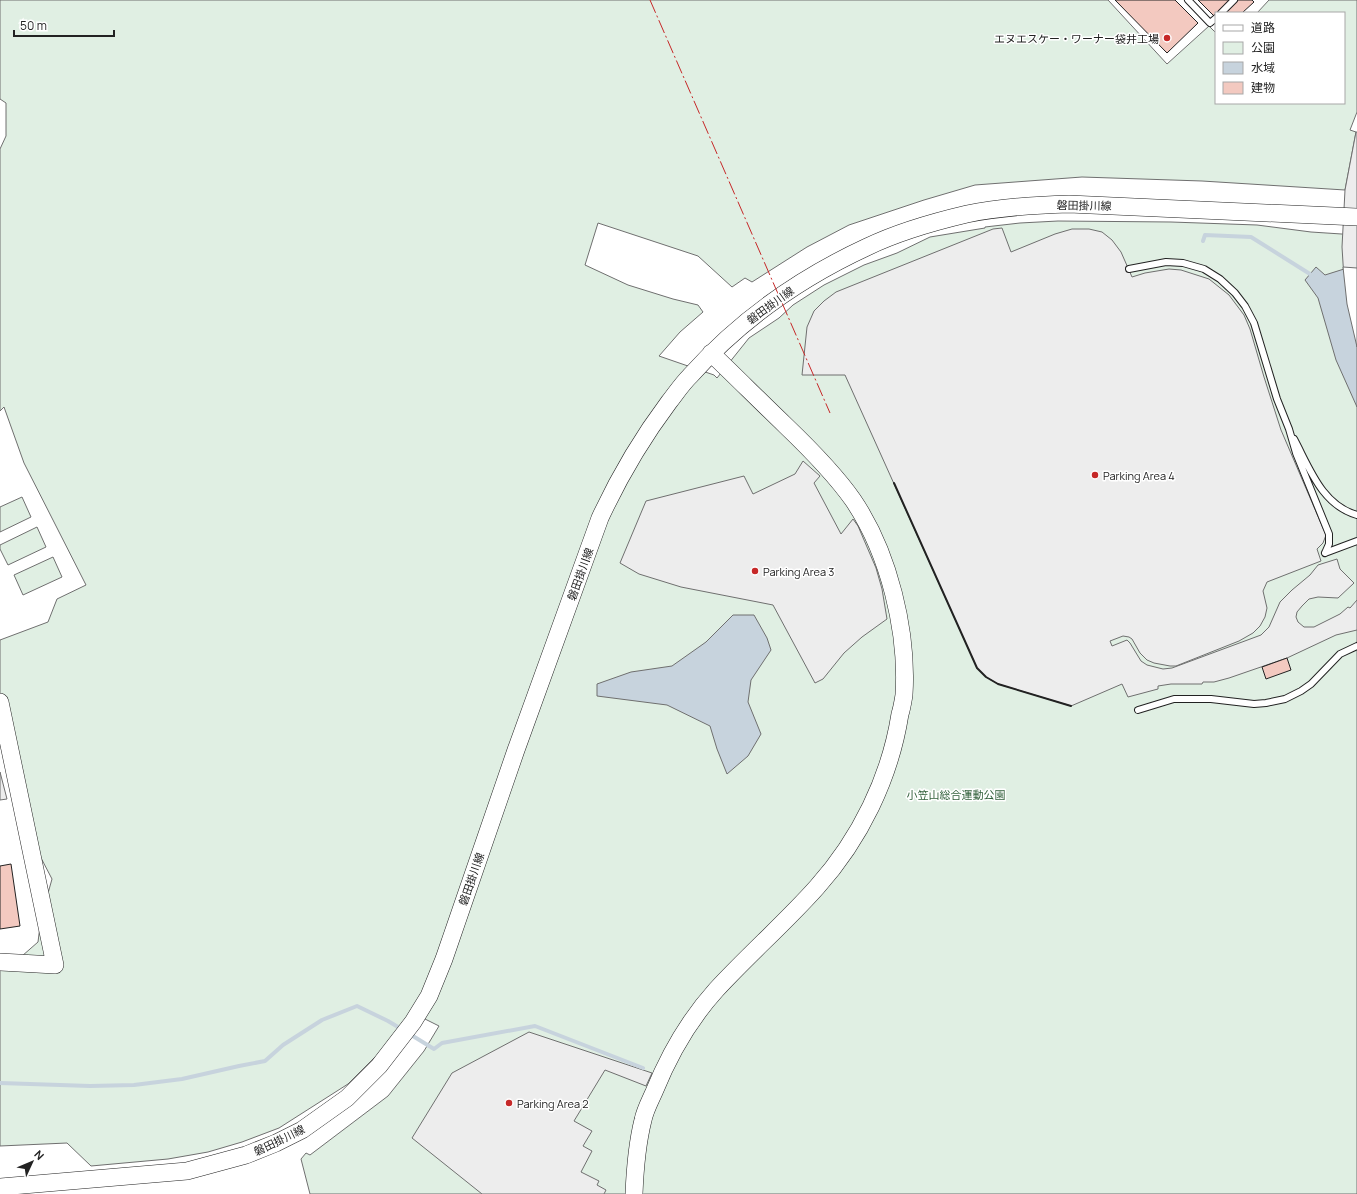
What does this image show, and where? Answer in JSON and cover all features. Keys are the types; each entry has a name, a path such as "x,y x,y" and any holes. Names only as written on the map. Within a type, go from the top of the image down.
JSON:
{"main road":[{"name":"磐田掛川線","path":"0,1187 187,1171 246,1155 276,1143 302,1130 347,1098 379,1066 413,1022 429,996 444,959 518,742 600,518 611,494 645,436 688,377 711,353 772,302 804,280 867,246 900,234 968,214 997,209 1069,204 1357,217"},
{"path":"634,1194 635,1163 644,1117 667,1061 683,1033 714,992 817,887 839,860 858,831 873,801 888,764 898,731 904,695 900,627 893,593 883,559 864,519 852,499 820,459 711,353"},
{"path":"0,702 55,965 0,962"}],"lane":[{"path":"1188,0 1210,23 1215,19"},
{"path":"1222,12 1234,0"},
{"path":"1129,270 1166,262 1184,263 1204,269 1220,279 1235,292 1245,306 1254,323 1277,399 1289,429 1320,489 1334,502 1351,514 1357,515"},
{"path":"1289,429 1296,453 1329,534 1329,544 1325,553 1357,541"},
{"path":"1138,710 1174,699 1211,699 1254,704 1285,699 1311,684 1340,654 1357,646"}],"green space":[{"name":"小笠山総合運動公園","path":"0,0 1108,0 1167,64 1209,26 1215,32 1215,104 1345,104 1345,12 1258,12 1269,0 1357,0 1357,112 1350,130 1356,132 1345,190 1202,181 1082,177 975,185 849,225 807,247 752,282 745,278 732,287 698,256 598,223 585,265 628,285 698,305 703,312 680,332 659,356 714,375 717,378 749,338 779,318 793,305 824,285 864,265 897,253 930,237 985,227 1058,221 1171,222 1257,225 1311,232 1357,235 1357,1194 310,1194 301,1159 306,1153 310,1155 388,1096 424,1051 439,1026 411,1012 391,1041 348,1084 279,1128 242,1142 208,1152 168,1159 91,1166 67,1143 0,1146 0,956 22,956 38,942 41,918 52,879 28,833 0,702 0,640 48,622 57,599 86,585 24,463 4,407 0,411 0,149 6,136 6,103 0,99"},
{"path":"22,497 31,517 0,532 0,507"},
{"path":"37,527 46,547 8,565 0,549 0,545"},
{"path":"53,557 62,577 23,595 14,575"}],"shaded area":[{"path":"1356,132 1357,347 1344,279 1342,247 1345,190"},
{"name":"Parking Area 4","path":"1002,228 1011,252 1055,234 1072,229 1089,229 1102,232 1112,240 1121,252 1132,277 1169,269 1181,270 1209,279 1229,295 1244,315 1250,329 1281,430 1326,535 1323,543 1317,549 1321,561 1267,582 1263,591 1267,608 1265,617 1260,626 1253,633 1239,641 1176,666 1154,663 1147,660 1129,637 1123,636 1110,641 1112,646 1127,640 1141,661 1147,665 1163,669 1172,668 1261,635 1269,627 1280,602 1292,590 1310,575 1318,565 1337,559 1340,569 1354,583 1338,598 1318,597 1309,599 1297,612 1296,617 1298,622 1304,627 1314,627 1340,614 1348,607 1350,608 1357,600 1357,630 1336,635 1287,658 1214,682 1158,686 1158,689 1128,697 1122,684 1071,706 998,684 986,677 977,668 845,375 802,375 807,327 814,311 836,292 993,229"},
{"name":"Parking Area 3","path":"803,461 820,476 814,483 841,534 853,519 858,526 876,568 882,589 887,619 862,637 844,653 823,679 815,683 773,605 681,587 639,574 620,563 646,501 744,476 753,494 795,474"},
{"path":"0,772 7,799 0,800"},
{"name":"Parking Area 2","path":"529,1032 652,1073 646,1086 605,1070 574,1121 592,1131 583,1146 592,1151 581,1172 599,1181 597,1185 606,1190 604,1194 482,1194 412,1138 452,1073"}],"water":[{"path":"1316,267 1325,275 1344,269 1357,270 1357,407 1336,360 1318,298 1305,280"},
{"path":"733,615 754,615 767,638 771,650 751,680 748,702 761,734 748,756 727,774 710,726 667,705 597,696 597,684 631,672 672,666 706,642"}],"pier":[{"path":"1343,267 1357,268 1357,347 1347,304"}],"building":[{"name":"エヌエスケー・ワーナー袋井工場","path":"1115,0 1175,0 1198,23 1167,53"},
{"path":"1198,0 1252,0 1254,2 1243,12 1215,12 1215,17"},
{"path":"1287,658 1291,670 1266,679 1262,667"},
{"path":"11,864 20,926 0,929 0,866"}],"waterway":[{"path":"1203,241 1205,235 1251,237 1310,274 1313,278"},
{"path":"0,1083 90,1086 134,1085 182,1079 265,1061 283,1045 322,1020 357,1006 403,1030"},
{"path":"408,1033 434,1049 442,1043 535,1026 643,1068"}],"wall":[{"path":"894,483 977,668 986,677 998,684 1071,706"}],"power":[{"path":"650,0 830,413"}],"place":[{"name":"エヌエスケー・ワーナー袋井工場","path":"1167,38"},
{"name":"Parking Area 4","path":"1095,475"},
{"name":"Parking Area 3","path":"755,571"},
{"name":"Parking Area 2","path":"509,1103"}]}
